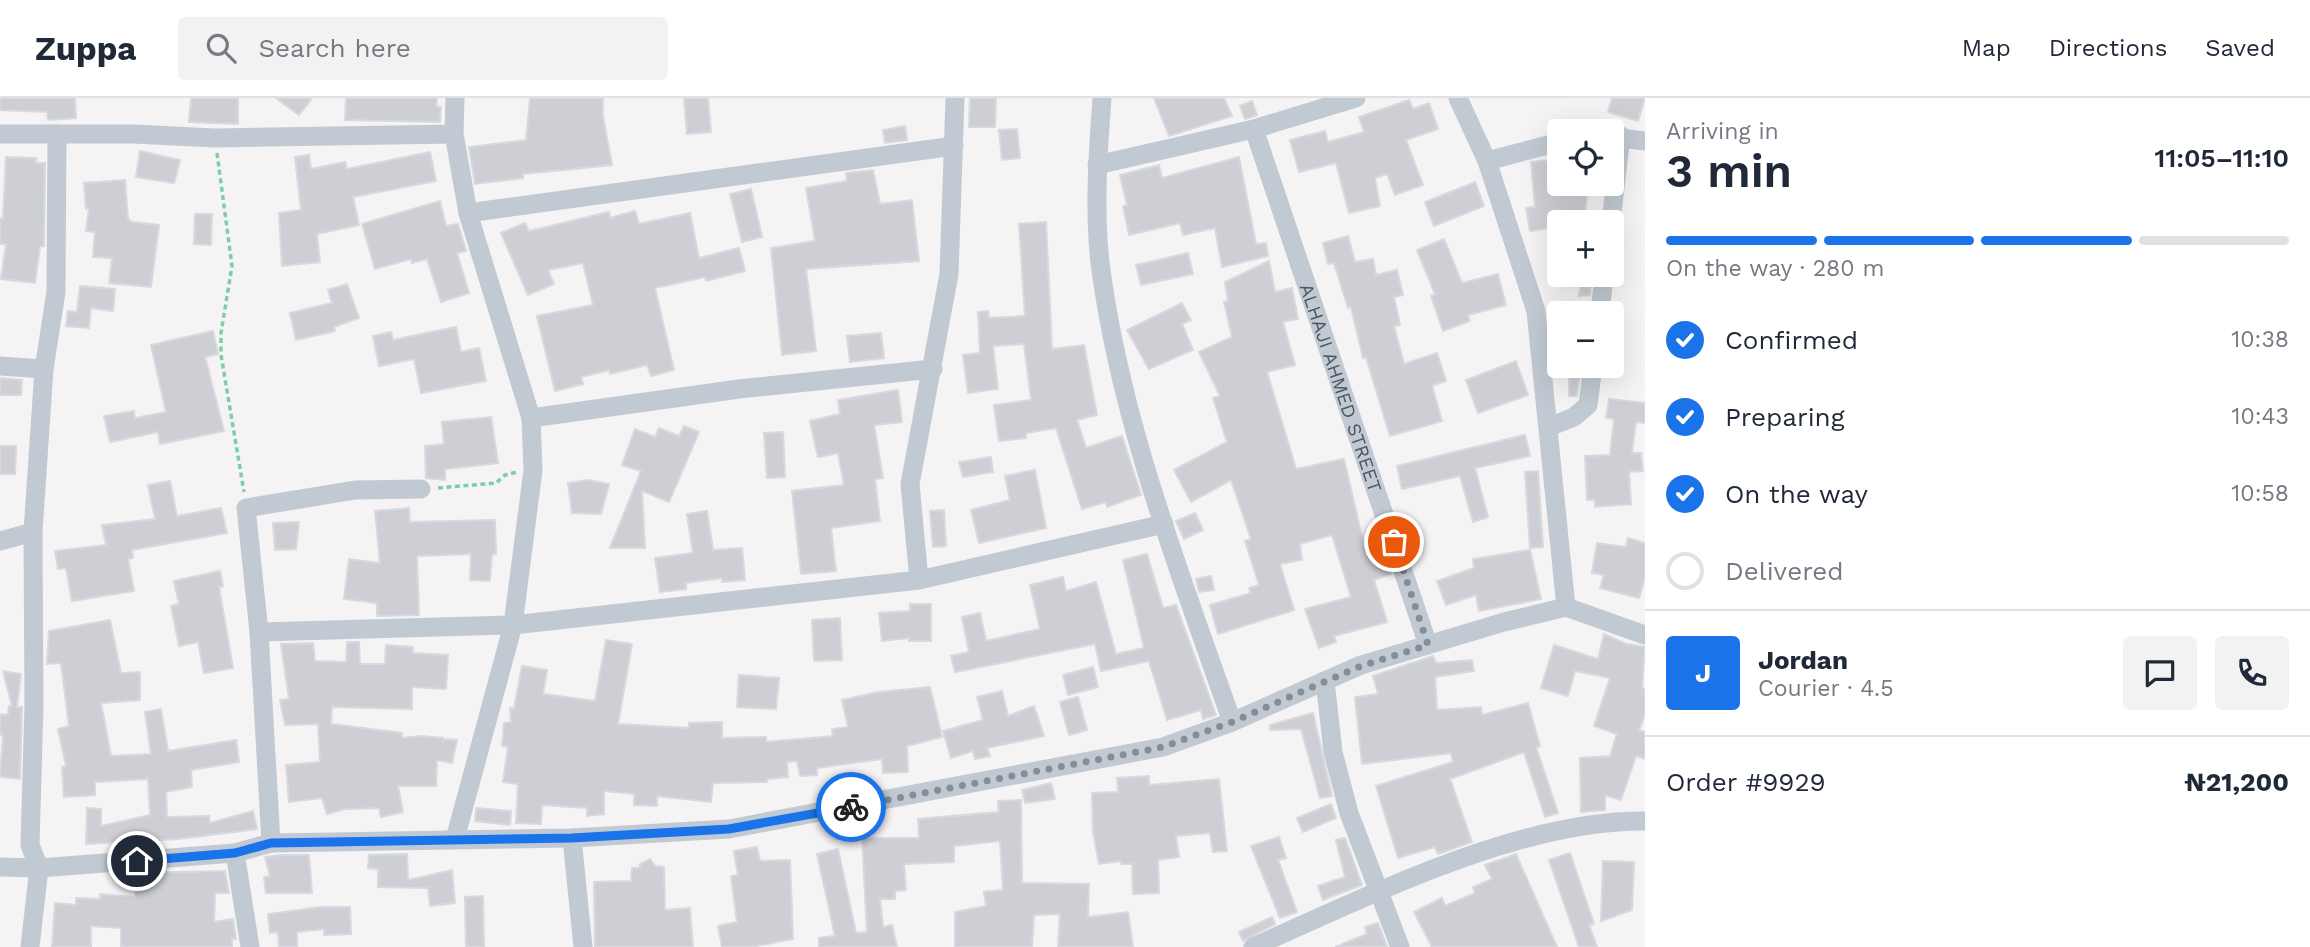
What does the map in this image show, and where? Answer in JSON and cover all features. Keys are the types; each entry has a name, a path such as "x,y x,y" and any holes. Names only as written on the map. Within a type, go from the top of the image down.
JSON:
{"street":[{"path":"455,98 454,135 468,213 531,418 533,470 513,625 455,839"},
{"path":"919,580 911,484 949,274 955,98"},
{"path":"1102,98 1097,165 1100,260 1116,361 1164,524 1232,722"},
{"path":"1097,165 1254,129 1356,98"},
{"path":"1458,98 1487,161 1536,311 1566,607"},
{"name":"ALHAJI AHMED STREET","path":"1254,129 1428,645"},
{"path":"0,134 215,138 454,135"},
{"path":"30,947 39,869 30,845 34,705 33,532 44,369 56,292 57,134"},
{"path":"1624,138 1645,141"},
{"path":"1487,161 1547,145"},
{"path":"468,213 954,146"},
{"path":"0,366 44,369"},
{"path":"531,418 739,389 933,369"},
{"path":"1549,427 1574,418 1588,405 1591,378"},
{"path":"271,843 259,632 246,508 355,491 421,489"},
{"path":"259,632 513,625 919,580 1164,524"},
{"path":"0,541 33,532"},
{"path":"0,867 39,869 235,853 271,843 572,838 741,827 1163,747 1232,722 1361,666 1566,607 1645,635"},
{"path":"1325,681 1333,752 1349,813 1400,947"},
{"path":"1253,947 1378,892 1527,837 1607,821 1645,821"},
{"path":"572,838 583,947"},
{"path":"235,853 250,947"}],"path":[{"path":"215,138 232,266 221,333 221,355 236,433 246,508"},
{"path":"421,489 496,483 510,473 533,470"}],"building":[{"path":"0,98 75,98 76,118 48,120 47,112 0,110"},
{"path":"191,98 238,98 238,124 189,122"},
{"path":"276,98 312,98 299,115"},
{"path":"346,98 437,98 436,106 441,107 440,122 345,120"},
{"path":"530,98 603,98 603,116 612,165 523,174 523,178 475,184 469,147 526,140"},
{"path":"684,98 708,98 711,132 687,134"},
{"path":"970,98 996,98 995,127 969,127"},
{"path":"1154,98 1224,98 1232,116 1169,136"},
{"path":"1612,98 1645,98 1638,121 1608,112"},
{"path":"1409,100 1413,109 1429,103 1438,129 1406,140 1423,185 1395,195 1387,174 1375,178 1380,206 1349,213 1336,163 1299,172 1290,140 1325,131 1328,142 1364,132 1359,117"},
{"path":"1252,101 1257,115 1245,119 1240,106"},
{"path":"905,126 907,140 885,143 883,130"},
{"path":"1017,129 1020,158 1002,160 999,130"},
{"path":"140,151 180,160 174,183 136,177"},
{"path":"430,152 436,181 353,197 359,225 317,234 320,262 282,266 279,213 301,210 295,157 309,155 311,169 345,162 347,169"},
{"path":"6,157 36,158 36,163 45,163 44,246 40,246 35,283 1,279 6,244 0,244 0,218 3,219"},
{"path":"1239,157 1256,244 1266,243 1268,256 1222,267 1215,228 1183,235 1180,223 1129,235 1123,206 1127,205 1120,175 1159,165 1162,178"},
{"path":"1547,160 1547,196 1587,196 1585,210 1547,210 1547,229 1530,231 1526,208 1535,207 1531,162"},
{"path":"873,170 880,204 912,200 919,261 806,269 816,351 782,355 771,248 815,241 806,188 847,181 846,173"},
{"path":"125,180 128,219 132,222 159,225 151,287 109,283 112,258 93,257 95,232 86,231 89,208 86,209 84,183"},
{"path":"1475,182 1484,206 1434,226 1425,202"},
{"path":"751,189 762,237 742,242 730,194"},
{"path":"440,201 446,226 458,224 466,251 457,253 469,293 441,302 427,259 412,263 411,259 375,269 362,224"},
{"path":"635,211 639,224 690,213 699,258 739,248 745,271 706,281 705,277 655,288 674,370 651,376 647,365 610,374 609,370 581,377 583,384 555,391 537,316 593,305 583,263 548,270 554,284 528,295 501,233 525,223 529,231 609,212 610,218"},
{"path":"195,214 212,214 211,245 194,244"},
{"path":"1046,222 1052,349 1084,345 1097,415 1077,420 1086,448 1122,436 1141,495 1107,507 1106,502 1082,509 1056,428 1026,433 1026,438 999,441 994,405 1031,400 1024,344 993,346 998,389 968,393 963,355 980,353 978,312 988,311 989,318 1025,316 1019,224"},
{"path":"1348,236 1355,262 1373,259 1376,275 1397,270 1403,295 1394,297 1400,325 1394,326 1404,364 1437,353 1446,381 1432,386 1442,421 1390,436 1366,357 1363,358 1351,307 1348,308 1334,263 1328,264 1323,243"},
{"path":"1444,239 1462,283 1498,274 1506,305 1468,315 1470,321 1443,331 1431,296 1435,294 1417,250"},
{"path":"1188,253 1193,274 1141,285 1136,265"},
{"path":"1269,261 1275,292 1292,288 1298,319 1283,322 1295,365 1267,372 1296,469 1344,459 1364,545 1380,540 1391,574 1374,580 1387,622 1334,636 1336,642 1319,648 1305,609 1351,597 1332,535 1300,544 1302,560 1280,564 1294,610 1218,634 1210,605 1251,593 1249,588 1259,585 1245,541 1251,539 1231,480 1191,502 1174,470 1227,442 1213,398 1220,396 1199,352 1232,337 1224,302 1228,301 1225,282"},
{"path":"347,284 359,318 334,327 335,331 296,340 290,313 332,303 328,290"},
{"path":"80,286 115,289 113,311 91,308 89,328 66,326 68,311 77,312"},
{"path":"1580,287 1591,287 1590,295 1579,296"},
{"path":"1182,303 1191,320 1182,324 1193,350 1149,369 1127,330"},
{"path":"456,327 461,352 479,348 486,381 421,393 414,359 379,366 373,336 391,332 393,340"},
{"path":"213,331 218,354 205,357 224,431 160,444 158,432 110,442 104,416 134,411 135,418 166,412 151,345"},
{"path":"881,333 884,358 850,362 847,336"},
{"path":"1516,361 1528,395 1478,413 1466,380"},
{"path":"0,378 22,380 21,395 0,395"},
{"path":"1569,378 1579,378 1577,396 1569,396"},
{"path":"898,390 902,422 874,425 883,478 875,479 880,521 831,528 836,571 801,574 792,491 844,485 838,453 818,457 810,421 840,414 838,400"},
{"path":"1609,399 1645,403 1645,423 1636,422 1632,453 1641,453 1643,471 1629,472 1631,504 1595,507 1595,500 1587,500 1585,456 1610,455 1614,419 1606,418"},
{"path":"491,417 498,463 445,469 445,480 426,478 425,446 444,444 442,422"},
{"path":"684,426 699,432 669,502 642,491 645,548 610,548 641,471 622,465 635,429 655,437 659,428 679,436"},
{"path":"783,432 785,477 767,478 764,433"},
{"path":"1525,435 1530,456 1475,468 1488,517 1473,522 1460,476 1402,489 1397,466"},
{"path":"0,446 16,446 15,474 0,474"},
{"path":"991,457 993,472 963,477 959,462"},
{"path":"1035,470 1046,528 979,543 971,510 1010,500 1005,476"},
{"path":"1538,471 1543,547 1530,548 1525,472"},
{"path":"587,480 609,484 601,514 572,513 568,483"},
{"path":"170,481 177,516 221,508 227,533 132,550 133,558 128,559 134,591 72,601 66,568 58,569 55,551 106,545 102,525 155,519 148,485"},
{"path":"409,508 410,522 495,520 496,554 492,554 490,581 470,580 471,554 417,556 419,615 377,616 377,603 344,599 349,559 380,563 375,511"},
{"path":"944,510 946,546 933,547 930,511"},
{"path":"707,511 713,550 742,548 745,580 722,582 722,578 686,583 686,589 660,592 655,558 693,553 687,514"},
{"path":"1195,513 1203,530 1184,539 1176,521"},
{"path":"299,522 296,549 275,550 273,523"},
{"path":"1628,538 1645,543 1645,577 1639,598 1600,588 1604,575 1592,573 1597,543 1626,547"},
{"path":"1530,550 1541,599 1479,611 1476,595 1446,605 1437,581 1474,568 1473,559"},
{"path":"1147,554 1163,608 1176,605 1216,715 1203,719 1201,710 1167,720 1149,661 1101,671 1095,644 955,672 951,656 969,652 962,617 980,613 986,641 1040,629 1030,585 1063,577 1066,591 1096,582 1116,654 1144,648 1123,560"},
{"path":"220,571 223,586 219,587 233,668 204,673 198,642 179,646 171,606 179,604 174,581"},
{"path":"1211,576 1214,590 1199,592 1196,579"},
{"path":"910,604 931,604 931,641 909,641 909,638 882,641 879,613 910,611"},
{"path":"840,618 842,660 814,661 812,620"},
{"path":"110,620 121,673 140,672 140,700 101,703 111,756 151,754 145,712 161,709 168,751 236,740 239,762 191,770 192,787 166,792 167,817 209,816 210,823 253,811 257,829 178,839 86,844 87,808 101,809 101,826 150,815 148,779 95,782 95,795 64,797 62,767 66,766 58,729 69,726 61,663 47,664 49,631"},
{"path":"1604,634 1626,644 1645,647 1642,688 1645,689 1645,715 1639,730 1645,732 1645,759 1636,756 1621,800 1605,795 1605,810 1581,812 1580,758 1610,756 1617,734 1594,726 1610,678 1575,671 1568,696 1541,688 1554,645 1598,659"},
{"path":"606,640 632,644 618,724 689,728 689,723 722,722 722,738 766,737 766,742 833,736 832,729 848,727 842,700 879,692 930,687 942,737 907,746 908,772 883,773 882,759 817,768 817,775 800,776 797,761 787,762 788,777 767,779 767,782 713,783 711,802 657,796 657,806 634,805 634,794 604,791 604,814 587,816 587,808 542,805 541,824 516,823 518,784 503,782 508,747 502,746 504,723 511,722 510,708 514,709 522,666 547,670 543,694 595,701"},
{"path":"347,642 359,642 360,664 385,664 386,645 413,647 413,653 448,655 446,689 412,687 412,709 332,707 331,724 402,733 402,738 443,738 443,743 444,739 457,740 452,763 437,760 436,786 398,786 403,812 381,817 379,808 345,809 327,814 322,798 289,802 286,765 320,762 318,724 285,725 280,700 289,699 281,644 313,643 315,661 346,662"},
{"path":"1433,656 1436,663 1472,660 1474,671 1435,677 1437,710 1481,707 1482,715 1528,703 1540,746 1536,747 1558,813 1545,817 1524,752 1450,779 1472,842 1438,854 1435,847 1398,858 1376,786 1453,762 1451,753 1362,764 1355,697 1378,694 1373,676"},
{"path":"1093,667 1098,687 1068,695 1063,675"},
{"path":"3,671 21,674 17,707 22,707 20,779 0,777 3,735 0,735 0,714 8,715 9,706 12,706"},
{"path":"739,675 779,678 776,709 737,707"},
{"path":"1002,691 1008,716 1034,706 1044,736 987,748 990,756 975,759 973,751 951,758 943,731 983,720 977,697"},
{"path":"1078,697 1087,730 1069,735 1060,702"},
{"path":"1313,713 1332,796 1320,798 1301,729 1270,730 1270,725"},
{"path":"1149,776 1149,785 1219,779 1227,851 1213,852 1210,833 1176,836 1179,857 1158,860 1159,893 1133,894 1132,864 1121,864 1121,861 1099,864 1093,832 1092,793 1118,792 1117,778"},
{"path":"1051,783 1055,799 1025,803 1022,790"},
{"path":"1021,800 1022,883 1089,884 1088,917 1128,912 1133,947 1058,947 1060,914 1034,915 1032,947 955,947 955,912 986,906 984,892 1003,890 1000,841 954,846 954,862 904,864 906,890 895,891 895,899 880,899 883,927 892,925 897,947 819,947 819,938 835,936 817,854 838,849 856,933 867,932 862,838 919,838 918,819 999,812 998,801"},
{"path":"1331,804 1336,818 1303,832 1297,818"},
{"path":"476,808 511,811 510,825 475,821"},
{"path":"1279,837 1286,858 1278,860 1297,912 1280,918 1251,846"},
{"path":"1345,838 1362,885 1323,900 1318,886 1345,877 1336,840"},
{"path":"757,847 760,861 790,860 793,939 751,947 722,947 718,926 737,922 731,876 738,875 734,851"},
{"path":"1570,853 1594,924 1589,925 1597,947 1579,947 1549,860"},
{"path":"407,854 408,880 452,870 455,903 430,906 428,888 378,887 378,869 368,868 369,855"},
{"path":"1516,854 1557,947 1432,947 1414,912 1442,898 1445,906 1475,893 1473,887 1492,879 1485,865"},
{"path":"309,855 312,893 266,893 264,877 270,876 265,857"},
{"path":"650,859 655,866 664,867 665,910 690,908 693,947 595,947 594,882 631,881 632,868 640,868 640,864"},
{"path":"1603,861 1634,862 1632,910 1601,921"},
{"path":"225,871 229,893 215,893 214,922 233,919 236,939 232,939 232,947 121,947 121,928 91,926 91,947 52,947 55,903 76,905 76,898 100,899 100,894 135,897 136,873"},
{"path":"483,896 484,947 466,947 465,897"},
{"path":"321,907 350,907 351,934 324,935 324,929 297,932 297,947 279,947 278,932 270,933 268,914"},
{"path":"1272,917 1275,924 1243,941 1239,932"},
{"path":"1378,923 1387,947 1335,947 1367,934 1365,927"}],"way so far":[{"path":"851,807 1163,747 1232,722 1361,666 1428,645 1394,542"}],"route":[{"path":"137,861 235,853 271,843 572,838 729,829 851,807"}]}
